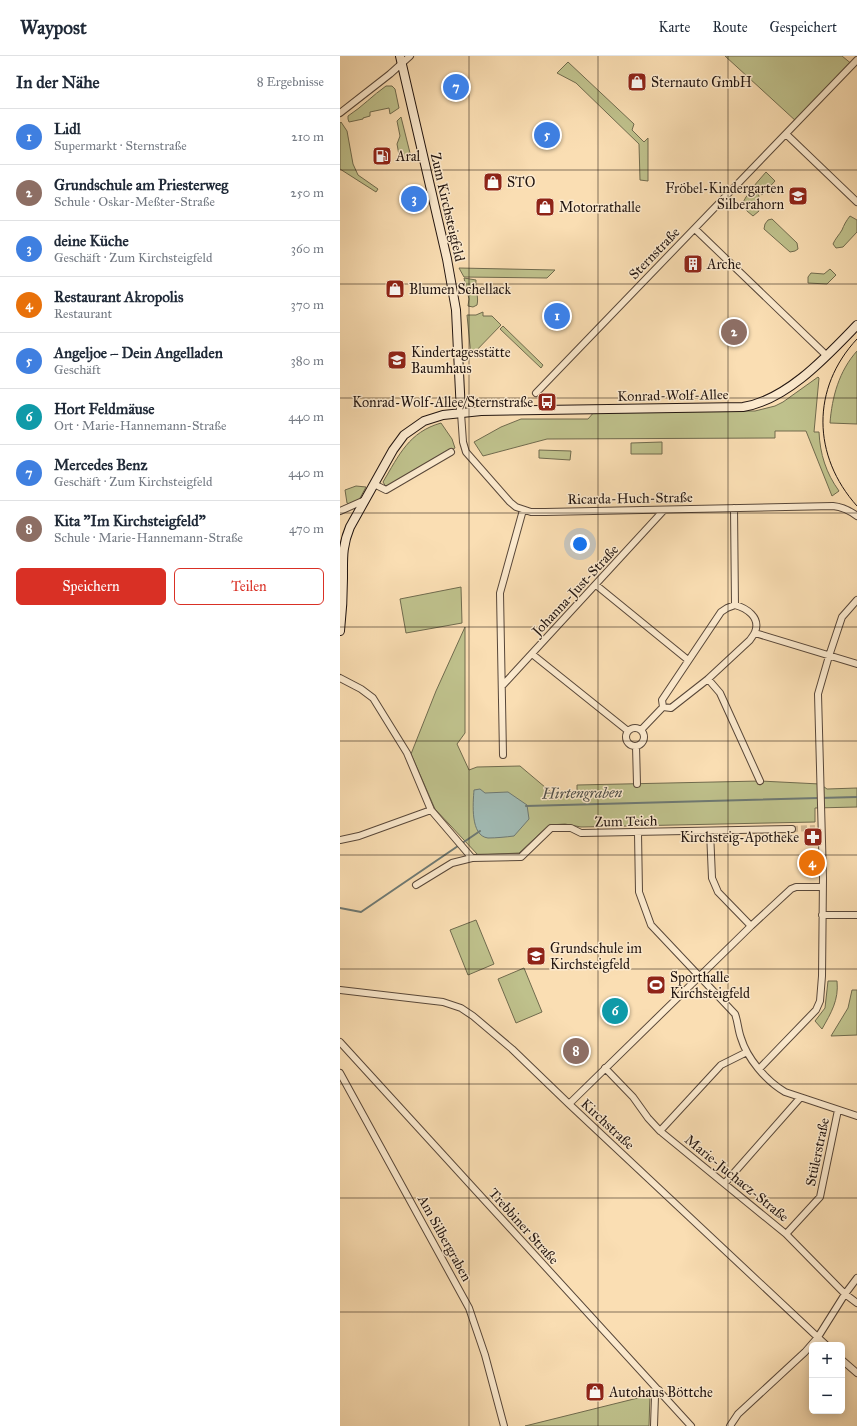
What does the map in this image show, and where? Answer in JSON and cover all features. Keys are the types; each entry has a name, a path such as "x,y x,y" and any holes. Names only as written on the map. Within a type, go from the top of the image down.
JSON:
{"street":[{"path":"340,113 390,74 401,59 410,56"},
{"name":"Zum Kirchsteigfeld","path":"401,59 447,259 455,305 461,413"},
{"name":"Sternstraße","path":"536,393 857,60"},
{"path":"786,134 857,202"},
{"path":"695,229 827,356"},
{"name":"Konrad-Wolf-Allee","path":"461,413 487,411 743,407 762,402 800,379 827,356 857,325"},
{"path":"340,631 343,608 342,547 350,527 393,450 401,439 412,428 424,421 443,415 461,413"},
{"name":"Ricarda-Huch-Straße","path":"461,413 462,439 466,452 510,502 523,510 531,512 545,512 833,506 846,509 857,516"},
{"path":"374,484 386,490 452,452"},
{"path":"340,512 365,500"},
{"path":"734,508 735,605"},
{"path":"503,755 500,593 523,510"},
{"name":"Johanna-Just-Straße","path":"502,686 664,510"},
{"path":"596,585 688,660"},
{"path":"759,1069 816,1010 820,1001 822,976 822,887 818,828 821,808 818,694 842,617 857,600"},
{"path":"641,730 663,708 671,708 708,679 750,640 755,632 756,625 750,612 744,607 735,605 721,612 662,700 663,708"},
{"path":"755,632 857,664"},
{"path":"532,654 628,731"},
{"path":"340,678 362,689 373,698 407,753 431,810 472,858"},
{"path":"708,679 720,692 760,781"},
{"path":"636,728 641,730 644,735 644,740 641,744 636,746 630,744 626,736 628,731 636,728"},
{"path":"636,746 637,784"},
{"path":"340,840 359,836 431,810"},
{"name":"Zum Teich","path":"416,885 452,863 472,858 521,857 551,828 571,828 581,833 792,829"},
{"path":"710,831 712,878 718,892 751,926"},
{"path":"638,832 639,892 651,924 735,1014 738,1021 741,1038 752,1062 780,1089 800,1098 857,1116"},
{"path":"569,1104 751,926 792,889 796,887 822,887"},
{"path":"822,916 857,915"},
{"name":"Kirchstraße","path":"340,990 443,1002 462,1008 473,1016 512,1049 823,1342"},
{"name":"Trebbiner Straße","path":"340,1042 691,1426"},
{"path":"660,1131 721,1065 747,1052"},
{"name":"Marie-Juchacz-Straße","path":"605,1068 633,1097 648,1118 660,1131 786,1234 845,1294 857,1303"},
{"name":"Am Silbergraben","path":"340,1072 469,1308 485,1355 504,1426"},
{"path":"725,1183 800,1098"},
{"name":"Stülerstraße","path":"786,1234 820,1196 838,1110"},
{"path":"730,1426 738,1414 805,1352 818,1337 857,1278"},
{"path":"845,1363 857,1373"},
{"path":"654,1426 655,1396 659,1390"}],"green space":[{"path":"725,56 842,56 853,65 797,122"},
{"path":"568,62 634,124 632,130 644,142 648,138 648,181 640,180 639,144 576,83 557,73"},
{"path":"386,86 392,86 395,89 399,108 390,114 389,108 370,112 370,116 349,122 348,116"},
{"path":"401,117 412,161 402,159 399,155 397,144 400,136 397,121"},
{"path":"341,122 347,131 353,164 358,175 378,189 376,192 340,169"},
{"path":"766,172 775,181 762,195 753,187"},
{"path":"752,190 757,192 759,196 756,203 759,211 753,216 742,204"},
{"path":"850,216 857,220 857,232 843,247 836,248 833,244"},
{"path":"772,219 797,243 798,249 790,252 764,229 768,220"},
{"path":"459,268 555,270 547,278 464,277"},
{"path":"830,269 836,275 827,284 808,283 808,277 811,273 824,274"},
{"path":"464,278 476,280 477,305 473,307 468,306 469,299"},
{"path":"483,312 483,316 492,316 501,325 471,356 467,315 476,315"},
{"path":"503,326 543,365 541,368 500,329"},
{"path":"857,351 857,424 830,423 835,394 841,376 845,367"},
{"path":"818,377 814,432 819,432 824,463 839,491 832,496 806,431 775,431 775,438 547,439 483,456 474,442 501,427 521,419 588,419 595,411 755,411 775,406 783,402"},
{"path":"441,423 452,439 455,448 386,487 383,482 406,446 421,432"},
{"path":"662,442 662,454 631,454 631,443"},
{"path":"539,450 571,451 570,460 539,458"},
{"path":"356,486 366,487 359,500 349,504 347,503 345,490"},
{"path":"461,587 462,623 406,633 400,599"},
{"path":"465,627 465,733 457,744 469,770 477,767 520,766 552,793 577,791 577,785 760,781 820,784 827,789 857,788 857,807 815,808 815,822 581,827 565,824 549,825 519,853 478,855 435,809 411,754 436,691"},
{"path":"476,920 494,964 468,975 450,930"},
{"path":"524,968 542,1012 516,1023 498,979"},
{"path":"828,981 837,981 837,994 831,1012 822,1029 815,1021 825,1008"},
{"path":"852,990 857,990 857,1035 831,1036 848,1008"},
{"path":"650,1395 649,1426 525,1426"}],"water":[{"path":"480,789 485,793 508,792 527,805 529,819 514,836 488,838 482,836 478,831 475,825 473,803 474,790"}],"waterway":[{"name":"Hirtengraben","path":"526,806 857,797"},
{"name":"Hirtengraben","path":"340,908 361,912 480,831"}],"tunnel":[{"path":"792,829 815,828"}],"tram line":[{"path":"857,339 842,358 831,379 825,400 823,422 825,444 832,466 842,486 857,506"}],"place":[{"name":"Sternauto GmbH","path":"637,82"},
{"name":"Mercedes Benz","path":"456,87"},
{"name":"Angeljoe – Dein Angelladen","path":"547,135"},
{"name":"Aral","path":"382,156"},
{"name":"STO","path":"493,182"},
{"name":"Fröbel-Kindergarten Silberahorn","path":"798,196"},
{"name":"deine Küche","path":"414,199"},
{"name":"Motorrathalle","path":"545,207"},
{"name":"Arche","path":"693,264"},
{"name":"Blumen Schellack","path":"395,289"},
{"name":"Lidl","path":"557,316"},
{"name":"Grundschule am Priesterweg","path":"734,332"},
{"name":"Kindertagesstätte Baumhaus","path":"397,360"},
{"name":"Konrad-Wolf-Allee/Sternstraße","path":"547,402"},
{"name":"Kirchsteig-Apotheke","path":"813,837"},
{"name":"Restaurant Akropolis","path":"812,863"},
{"name":"Grundschule im Kirchsteigfeld","path":"536,956"},
{"name":"Sporthalle Kirchsteigfeld","path":"656,985"},
{"name":"Hort Feldmäuse","path":"615,1011"},
{"name":"Kita \"Im Kirchsteigfeld\"","path":"576,1051"},
{"name":"Autohaus Böttche","path":"595,1392"}]}
